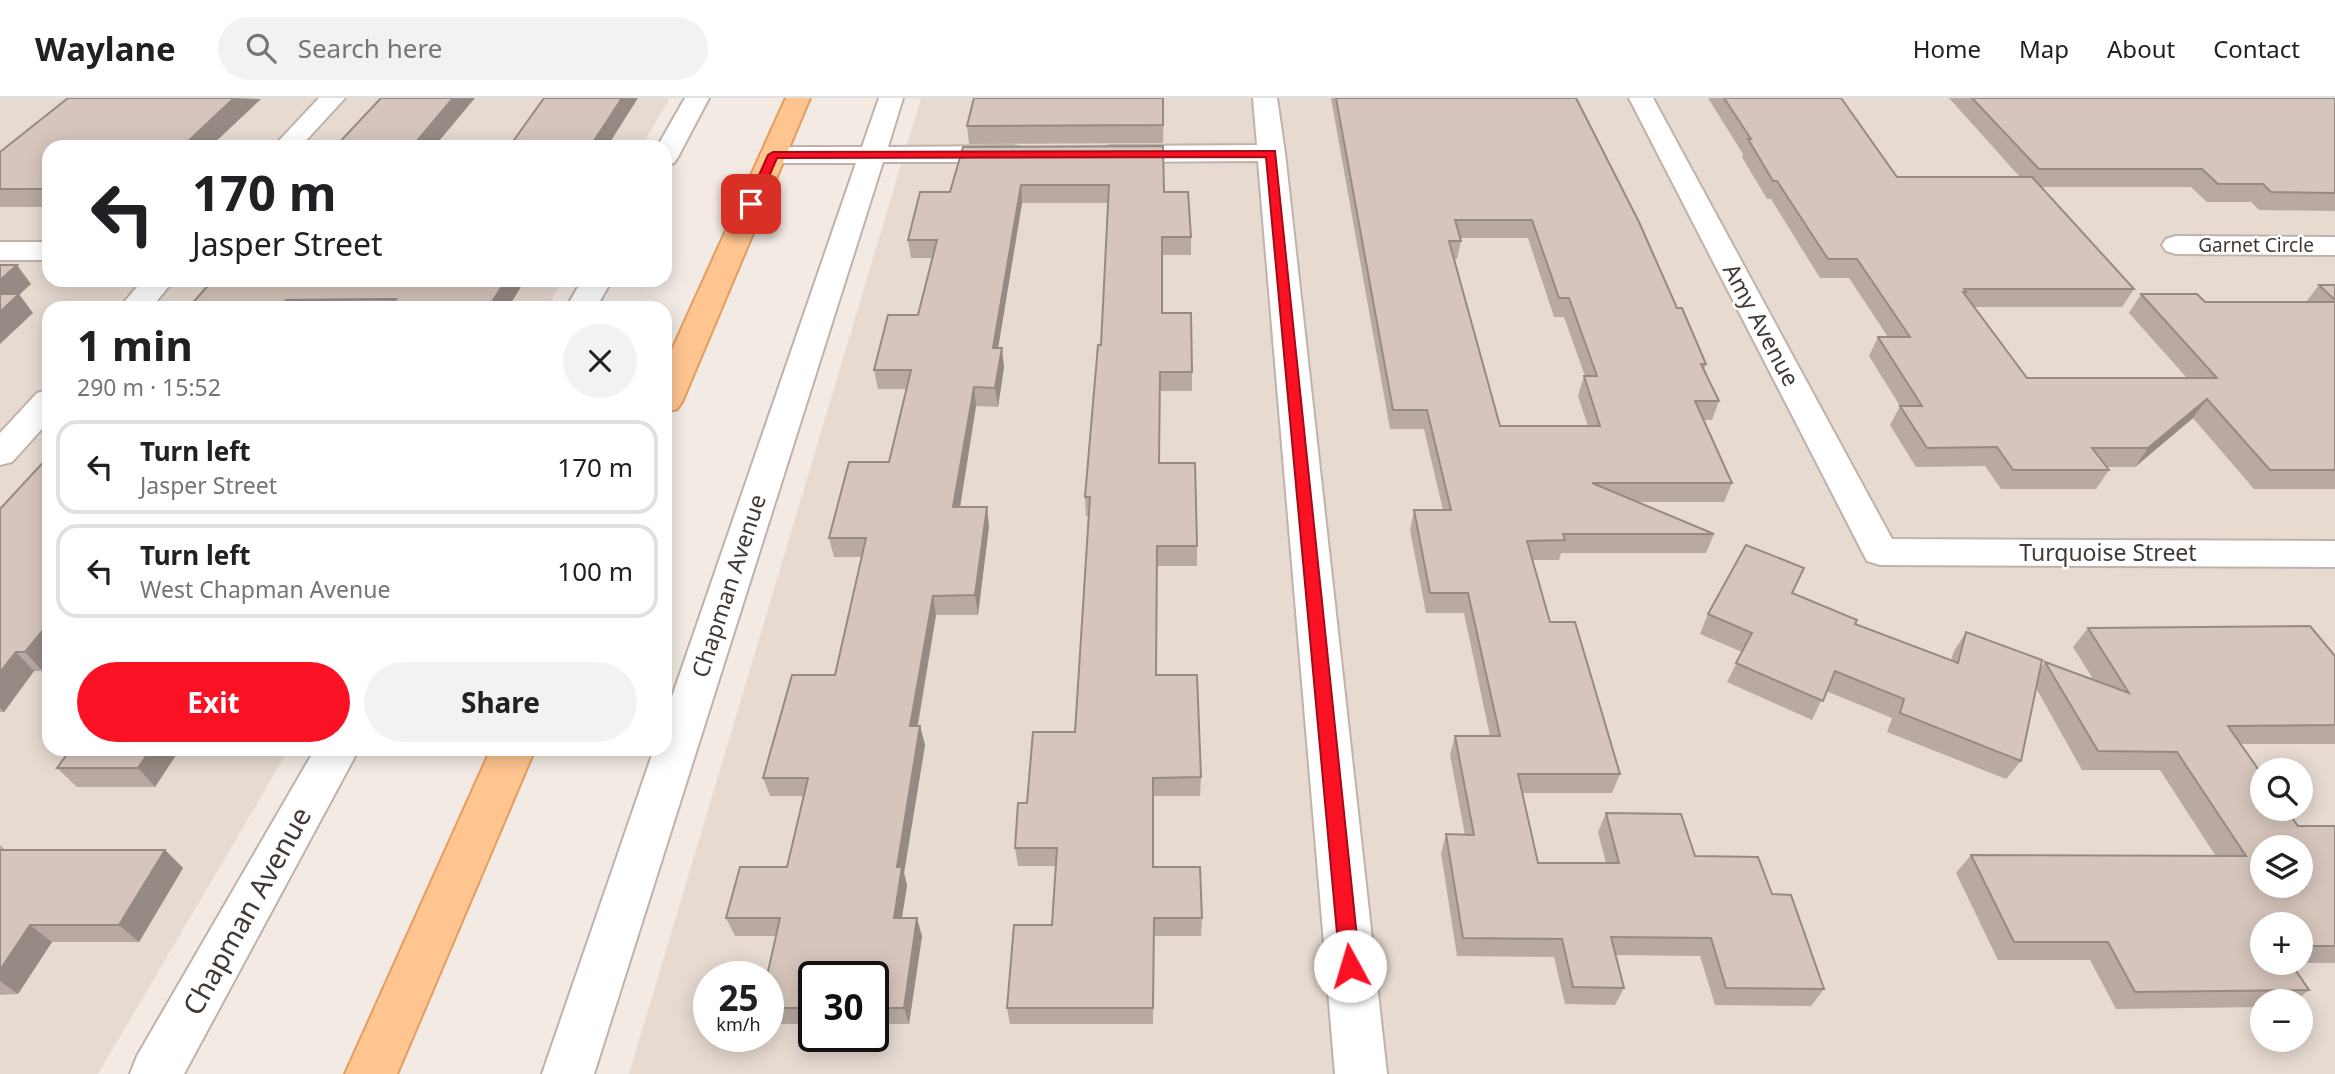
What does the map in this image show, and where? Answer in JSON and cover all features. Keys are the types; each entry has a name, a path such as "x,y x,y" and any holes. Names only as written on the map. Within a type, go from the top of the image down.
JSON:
{"main road":[{"path":"672,386 798,98"},
{"path":"371,1074 510,756"}],"street":[{"path":"293,140 334,98"},
{"path":"672,144 697,98"},
{"name":"Chapman Avenue","path":"568,1074 891,98"},
{"path":"1265,98 1360,1074"},
{"name":"Amy Avenue","path":"1641,98 1880,552"},
{"path":"1092,154 1272,153"},
{"path":"773,155 1037,154"},
{"name":"Garnet Circle","path":"2176,245 2335,246"},
{"path":"0,251 42,251"},
{"path":"140,301 153,287"},
{"path":"0,454 42,408"},
{"name":"Turquoise Street","path":"1880,552 2335,554"},
{"name":"Chapman Avenue","path":"156,1074 333,756"}],"shaded area":[{"path":"0,98 670,98 645,140 42,140 42,287 559,287 551,301 42,301 42,756 285,756 98,1074 0,1074"},
{"path":"921,98 2335,98 2335,1074 629,1074"}],"building":[{"path":"68,98 234,98 189,140 42,140 42,189 0,189 0,152"},
{"path":"381,98 453,98 418,140 342,140"},
{"path":"544,98 622,98 595,140 514,140"},
{"path":"974,98 1163,98 1163,125 967,126"},
{"path":"1336,98 1576,98 1639,222 1677,308 1682,308 1706,364 1701,364 1719,401 1695,401 1732,483 1592,483 1714,534 1563,534 1565,540 1527,541 1550,622 1575,622 1620,774 1518,774 1538,863 1619,863 1606,813 1681,814 1695,856 1758,857 1772,894 1791,895 1824,989 1726,988 1711,938 1611,937 1624,988 1573,987 1562,939 1463,938 1446,834 1474,835 1455,736 1500,736 1468,593 1430,593 1414,510 1451,510 1427,410 1393,410","holes":["1455,220 1532,220 1559,298 1569,298 1597,376 1584,376 1600,426 1500,426 1449,241 1461,241"]},
{"path":"1724,98 1841,98 1897,177 2032,177 2134,289 1964,289 1966,292 1963,292 2027,378 2217,378 2141,294 2197,294 2205,302 2335,302 2335,470 2270,470 2207,399 2148,448 2092,448 2109,470 2013,470 1997,447 1927,448 1900,406 1922,406 1878,337 1910,337 1857,259 1828,259 1777,181 1773,181 1748,139 1751,139"},
{"path":"1972,98 2335,98 2335,193 2271,192 2263,184 2218,184 2202,169 2039,169"},
{"path":"1163,146 1164,192 1188,192 1191,237 1162,237 1162,313 1191,313 1192,372 1160,372 1159,463 1195,463 1197,546 1157,546 1156,675 1197,675 1201,777 1153,778 1153,867 1200,867 1202,918 1154,918 1153,1008 1007,1008 1014,925 1052,925 1057,848 1015,848 1018,803 1027,803 1033,732 1075,732 1090,497 1085,497 1098,345 1101,345 1109,185 1021,185 993,348 1002,348 995,388 974,387 953,507 987,507 975,595 933,596 910,726 920,726 897,867 902,867 894,918 917,918 904,1008 889,1008 889,961 798,961 798,1008 784,1008 784,961 770,961 780,918 726,918 740,867 787,867 808,778 763,778 792,675 835,675 866,538 829,538 849,462 889,462 911,370 874,370 888,315 918,315 937,240 908,240 920,192 950,192 963,147"},
{"path":"0,265 17,265 0,280"},
{"path":"2319,285 2335,285 2335,300"},
{"path":"207,287 502,287 492,301 194,301"},
{"path":"0,294 19,294 0,312"},
{"path":"42,464 42,631 25,652 16,652 0,672 0,509"},
{"path":"1746,545 1804,568 1792,593 1857,620 1855,624 1958,663 1966,632 2042,660 2021,761 1900,713 1904,699 1835,671 1823,701 1736,663 1752,633 1708,614"},
{"path":"2310,626 2335,656 2335,725 2228,726 2250,758 2250,821 2294,821 2298,826 2335,826 2335,946 2313,946 2313,912 2250,912 2250,975 2299,975 2308,989 2135,992 2108,942 2014,942 1971,855 2246,856 2177,752 2098,751 2045,662 2129,693 2088,628"},
{"path":"66,756 146,756 138,768 57,768"},
{"path":"0,850 165,850 119,925 30,925 0,970"}],"route":[{"path":"751,204 773,155 1272,153 1350,966"}]}
